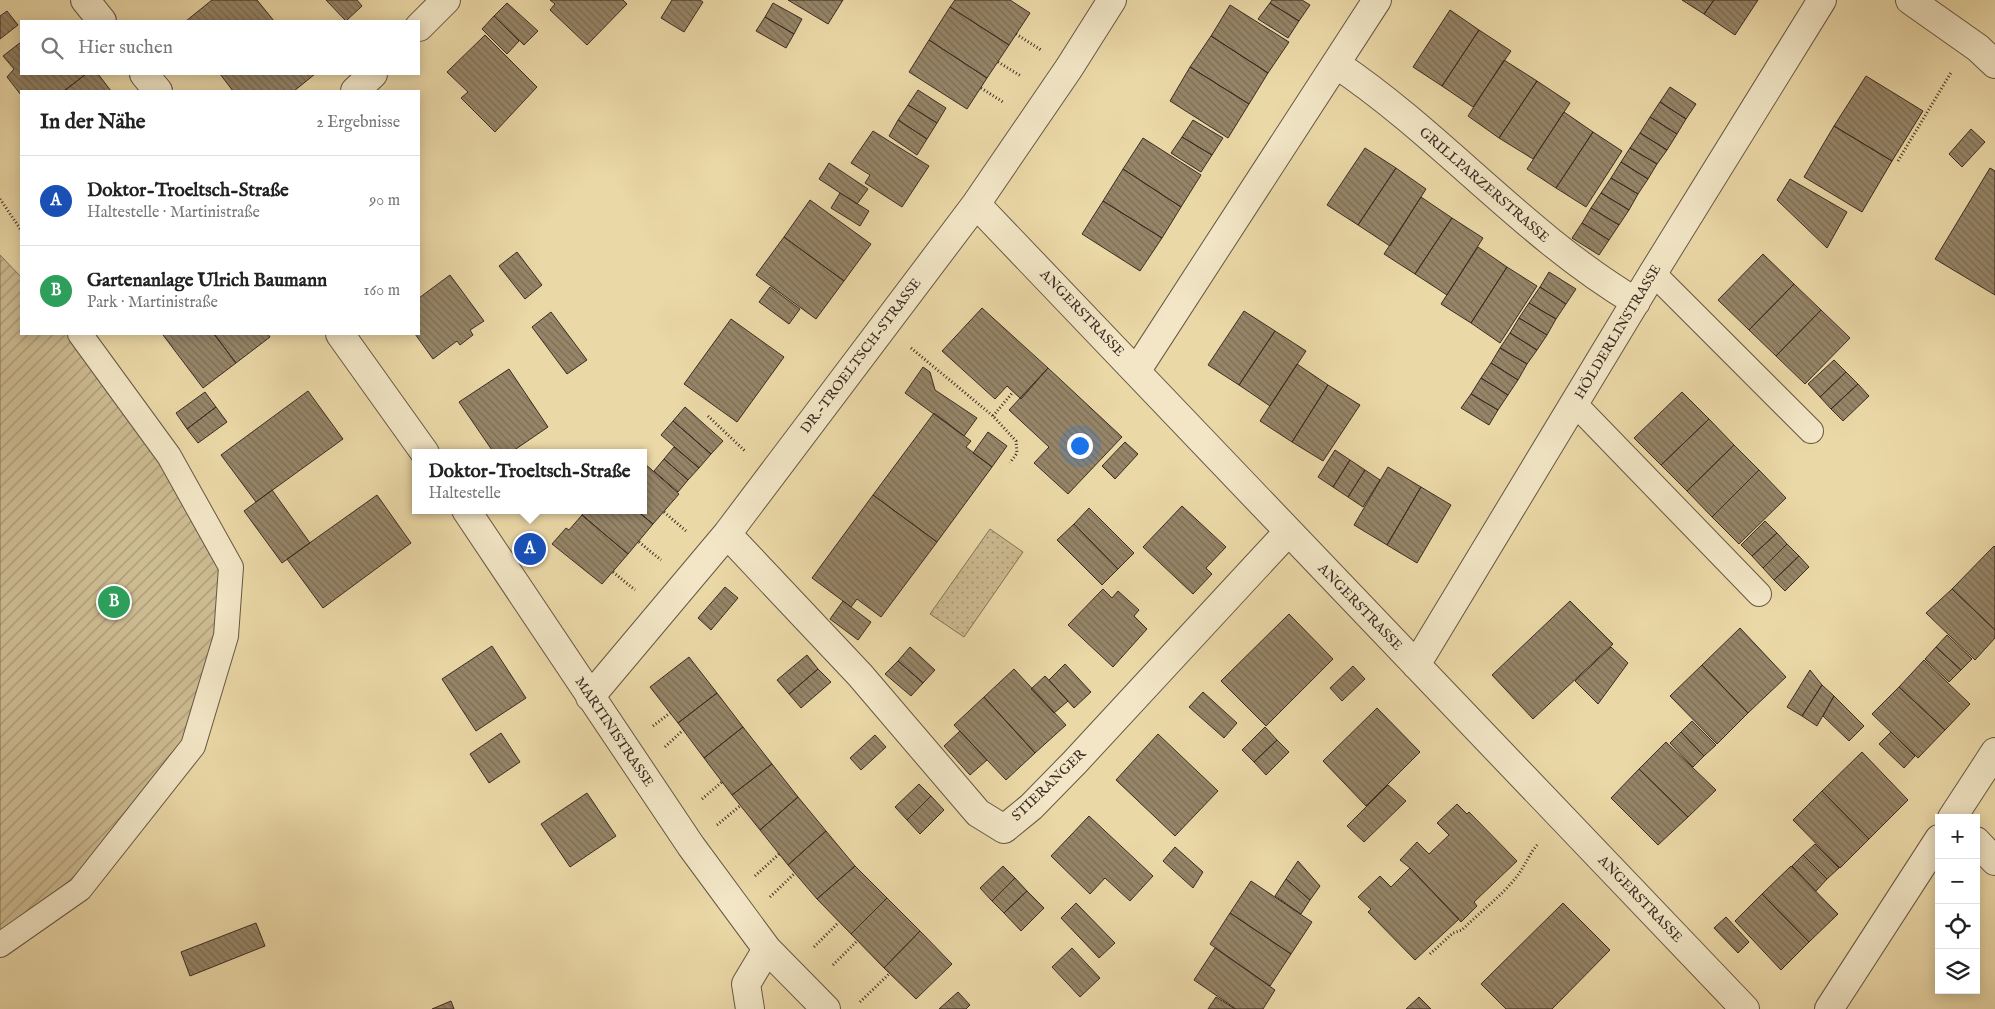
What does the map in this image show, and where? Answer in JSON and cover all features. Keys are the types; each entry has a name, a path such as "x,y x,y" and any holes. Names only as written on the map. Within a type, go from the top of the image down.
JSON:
{"street":[{"path":"84,0 101,20"},
{"path":"420,26 446,0"},
{"name":"DR.-TROELTSCH-STRASSE","path":"590,697 727,534 976,204 1069,68 1111,0"},
{"path":"1137,370 1377,0"},
{"name":"HÖLDERLINSTRASSE","path":"1416,665 1575,404 1652,273 1822,0"},
{"path":"1910,0 1995,64"},
{"name":"GRILLPARZERSTRASSE","path":"1336,64 1379,93 1525,222 1602,281 1636,302"},
{"path":"145,75 157,90"},
{"path":"356,90 372,75"},
{"name":"ANGERSTRASSE","path":"976,204 1137,370 1288,532 1745,1009"},
{"path":"341,335 422,449"},
{"name":"MARTINISTRASSE","path":"469,514 680,831 767,950 826,1009"},
{"name":"STIERANGER","path":"727,534 860,675 978,814 1004,828 1031,806 1075,762 1288,532"},
{"path":"1956,814 1995,752"},
{"path":"1829,1009 1935,845"},
{"path":"1980,845 1995,860"},
{"path":"750,1009 746,984 767,950"}],"lane":[{"path":"1652,273 1812,431"},
{"path":"0,945 80,889 194,746 226,636 232,567 169,456 81,335"},
{"path":"1575,404 1759,594"}],"path":[{"path":"1898,161 1968,42"},
{"path":"0,199 20,229"},
{"path":"884,326 993,416 1016,441 1017,453 1010,463"},
{"path":"993,416 1013,392"},
{"path":"708,416 771,475"},
{"path":"1430,954 1453,933 1462,930 1517,877 1528,861 1532,850 1564,820"},
{"path":"858,1003 890,973"}],"shaded area":[{"path":"0,255 20,276 20,335 79,335 231,567 193,746 80,889 0,945"},
{"path":"990,529 1023,552 964,637 930,614"}],"building":[{"path":"212,0 257,0 273,20 187,20"},
{"path":"326,0 357,0 362,6 345,20"},
{"path":"550,0 623,0 627,4 587,45 550,10 555,4"},
{"path":"672,0 700,0 703,2 684,32 661,18"},
{"path":"788,0 843,0 828,24"},
{"path":"955,0 1010,0 1030,13 1009,45 950,7"},
{"path":"1272,0 1302,0 1310,5 1299,21 1270,3"},
{"path":"1682,0 1714,0 1704,14"},
{"path":"1714,0 1758,0 1735,35 1704,14"},
{"path":"507,3 538,31 524,45 494,16"},
{"path":"773,3 802,19 794,34 765,17"},
{"path":"1270,3 1299,21 1288,38 1258,19"},
{"path":"1230,5 1289,42 1268,73 1211,36"},
{"path":"950,7 1009,45 987,78 929,40"},
{"path":"1450,10 1479,30 1442,86 1413,67"},
{"path":"7,11 18,25 0,39 0,16"},
{"path":"494,16 519,41 507,54 482,29"},
{"path":"765,17 794,34 786,48 756,31"},
{"path":"1479,30 1511,51 1473,107 1442,86"},
{"path":"485,35 537,87 495,132 461,98 468,92 447,72"},
{"path":"1211,36 1268,73 1249,104 1190,67"},
{"path":"929,40 987,78 967,109 909,72"},
{"path":"20,43 20,75 85,75 65,90 20,90 20,94 7,77 14,69 3,56"},
{"path":"1504,60 1537,81 1499,138 1468,116"},
{"path":"1190,67 1249,104 1228,138 1170,101"},
{"path":"85,75 99,75 110,90 65,90"},
{"path":"221,75 314,75 295,90 232,90"},
{"path":"1866,76 1923,111 1892,161 1834,126"},
{"path":"1537,81 1570,103 1533,159 1499,138"},
{"path":"1670,87 1696,104 1686,119 1660,102"},
{"path":"918,90 946,108 937,123 908,105"},
{"path":"1660,102 1686,119 1677,134 1650,117"},
{"path":"908,105 937,123 927,139 898,120"},
{"path":"1564,112 1593,132 1556,188 1527,169"},
{"path":"1650,117 1677,134 1667,150 1640,133"},
{"path":"898,120 927,139 917,155 889,136"},
{"path":"1193,120 1223,138 1212,155 1182,137"},
{"path":"1834,126 1892,161 1862,212 1804,177"},
{"path":"1971,129 1985,142 1962,167 1949,154"},
{"path":"873,131 929,166 902,207 865,183 870,175 851,163"},
{"path":"1593,132 1622,151 1586,207 1556,188"},
{"path":"1640,133 1667,150 1657,164 1630,148"},
{"path":"1182,137 1212,155 1201,172 1171,153"},
{"path":"1143,138 1201,175 1181,207 1123,169"},
{"path":"1365,148 1396,168 1358,225 1327,205"},
{"path":"1630,148 1657,164 1648,179 1621,162"},
{"path":"1621,162 1648,179 1638,194 1611,178"},
{"path":"829,163 868,189 857,204 819,179"},
{"path":"1396,168 1426,189 1390,246 1358,225"},
{"path":"1990,168 1995,171 1995,295 1935,259"},
{"path":"1123,169 1181,207 1162,238 1103,201"},
{"path":"1611,178 1638,194 1629,210 1601,193"},
{"path":"1790,179 1847,212 1827,248 1777,200"},
{"path":"840,193 869,211 860,226 831,208"},
{"path":"1601,193 1629,210 1619,225 1591,208"},
{"path":"1421,197 1452,218 1415,274 1384,254"},
{"path":"810,200 871,244 844,281 784,237"},
{"path":"1103,201 1162,238 1140,271 1082,234"},
{"path":"1591,208 1619,225 1609,240 1582,223"},
{"path":"1452,218 1483,238 1447,295 1415,274"},
{"path":"1582,223 1609,240 1599,255 1572,238"},
{"path":"784,237 844,281 816,319 756,275"},
{"path":"1478,247 1507,267 1471,323 1441,304"},
{"path":"517,252 542,285 525,299 499,266"},
{"path":"1763,254 1794,284 1749,330 1718,300"},
{"path":"1507,267 1537,286 1500,343 1471,323"},
{"path":"1549,272 1576,289 1566,304 1540,287"},
{"path":"450,275 484,321 470,330 473,335 460,345 457,341 433,359 416,335 420,335 420,297"},
{"path":"1794,284 1821,310 1776,356 1749,330"},
{"path":"770,287 800,309 789,324 759,302"},
{"path":"1540,287 1566,304 1556,319 1529,303"},
{"path":"1529,303 1556,319 1547,335 1519,318"},
{"path":"982,308 1048,368 1021,399 1007,386 995,399 942,351"},
{"path":"1821,310 1850,338 1805,384 1776,356"},
{"path":"1244,311 1275,331 1239,385 1208,365"},
{"path":"551,312 587,360 567,374 532,327"},
{"path":"1519,318 1547,335 1537,350 1510,333"},
{"path":"731,319 784,357 737,422 684,384"},
{"path":"1275,331 1306,351 1270,406 1239,385"},
{"path":"1510,333 1537,350 1527,364 1500,348"},
{"path":"163,335 215,335 236,363 203,388"},
{"path":"215,335 269,335 270,337 236,363"},
{"path":"1500,348 1527,364 1518,380 1491,363"},
{"path":"1834,360 1846,372 1820,397 1808,384"},
{"path":"1491,363 1518,380 1508,395 1481,378"},
{"path":"1297,364 1328,385 1292,442 1260,421"},
{"path":"923,367 930,372 935,390 977,418 964,436 905,393"},
{"path":"1048,368 1122,437 1068,494 1034,463 1049,447 1009,410"},
{"path":"509,369 548,427 516,449 491,449 459,402"},
{"path":"1846,372 1858,384 1831,409 1820,397"},
{"path":"1481,378 1508,395 1498,410 1471,394"},
{"path":"1858,384 1869,396 1843,421 1831,409"},
{"path":"1328,385 1360,405 1323,461 1292,442"},
{"path":"308,391 343,439 256,502 221,455"},
{"path":"205,392 216,407 187,429 176,413"},
{"path":"1682,392 1709,419 1661,465 1634,438"},
{"path":"1471,394 1498,410 1489,425 1461,408"},
{"path":"216,407 227,422 198,443 187,429"},
{"path":"685,407 723,441 711,454 673,421"},
{"path":"934,413 971,441 966,447 992,467 937,542 873,495"},
{"path":"1709,419 1734,445 1687,491 1661,465"},
{"path":"673,421 711,454 699,468 661,435"},
{"path":"988,432 1007,446 992,467 973,453"},
{"path":"1125,442 1138,454 1115,479 1102,466"},
{"path":"1734,445 1759,470 1712,517 1687,491"},
{"path":"674,447 699,468 688,480 664,459"},
{"path":"1335,450 1350,460 1333,487 1318,477"},
{"path":"664,459 688,480 678,492 654,471"},
{"path":"1350,460 1365,470 1348,497 1333,487"},
{"path":"647,466 679,494 653,524 641,514 647,514"},
{"path":"1388,467 1421,487 1387,545 1354,525"},
{"path":"1365,470 1380,480 1363,507 1348,497"},
{"path":"1759,470 1786,498 1739,544 1712,517"},
{"path":"1421,487 1451,505 1417,563 1387,545"},
{"path":"272,490 310,543 282,563 244,511"},
{"path":"377,495 411,543 323,608 287,559"},
{"path":"873,495 937,542 881,617 857,599 851,607 812,578"},
{"path":"1182,506 1226,547 1206,568 1212,574 1193,594 1143,547"},
{"path":"1089,508 1134,553 1118,569 1074,524"},
{"path":"641,514 653,524 628,554 582,515"},
{"path":"582,515 628,554 602,584 552,544 566,528 569,530"},
{"path":"1765,521 1777,533 1752,556 1741,545"},
{"path":"1074,524 1118,569 1102,585 1057,540"},
{"path":"1777,533 1787,544 1763,568 1752,556"},
{"path":"1787,544 1799,556 1774,580 1763,568"},
{"path":"1995,547 1995,630 1952,589"},
{"path":"1799,556 1809,567 1785,591 1774,580"},
{"path":"725,587 738,598 711,630 698,618"},
{"path":"1103,589 1112,598 1118,591 1139,610 1134,616 1147,629 1113,667 1068,625"},
{"path":"1952,589 1995,630 1995,638 1975,660 1926,613"},
{"path":"843,601 871,622 858,640 830,619"},
{"path":"1570,601 1613,644 1533,719 1492,675"},
{"path":"1289,614 1333,659 1266,726 1221,681"},
{"path":"1740,628 1786,677 1748,713 1702,665"},
{"path":"1947,635 1972,659 1961,670 1936,647"},
{"path":"492,646 526,698 476,731 442,679"},
{"path":"910,647 935,670 923,683 898,661"},
{"path":"1611,647 1628,663 1598,704 1575,681"},
{"path":"1936,647 1961,670 1949,682 1925,659"},
{"path":"807,655 818,669 789,694 777,680"},
{"path":"689,657 717,693 678,723 650,687"},
{"path":"1924,660 1970,704 1945,730 1899,687"},
{"path":"898,661 923,683 911,696 885,674"},
{"path":"1065,664 1091,692 1074,708 1049,680"},
{"path":"1702,665 1748,713 1717,744 1670,696"},
{"path":"1353,666 1365,679 1342,701 1330,688"},
{"path":"818,669 831,682 801,708 789,694"},
{"path":"1014,669 1066,725 1035,753 984,697"},
{"path":"1810,670 1822,685 1802,716 1787,707"},
{"path":"1045,676 1068,701 1054,713 1031,689"},
{"path":"1822,685 1834,696 1817,726 1802,716"},
{"path":"1899,687 1945,730 1918,758 1872,714"},
{"path":"1203,692 1237,723 1224,738 1189,707"},
{"path":"717,693 743,727 704,758 678,723"},
{"path":"1834,696 1864,726 1849,741 1823,716"},
{"path":"984,697 1035,753 1006,780 954,725"},
{"path":"1377,708 1420,752 1366,806 1323,761"},
{"path":"1692,721 1716,745 1704,756 1681,732"},
{"path":"743,727 772,764 732,795 704,758"},
{"path":"1265,727 1277,740 1254,762 1242,750"},
{"path":"960,731 987,760 970,775 944,746"},
{"path":"1681,732 1704,756 1693,767 1670,743"},
{"path":"1891,732 1915,756 1904,768 1879,744"},
{"path":"501,733 520,762 489,783 470,754"},
{"path":"1158,734 1218,791 1175,836 1116,780"},
{"path":"875,735 886,747 861,770 850,758"},
{"path":"1277,740 1289,752 1266,775 1254,762"},
{"path":"1666,742 1716,790 1688,817 1639,769"},
{"path":"1862,752 1908,800 1869,839 1822,791"},
{"path":"772,764 798,797 760,830 732,795"},
{"path":"1639,769 1688,817 1658,845 1611,798"},
{"path":"919,784 931,796 907,820 895,807"},
{"path":"1388,785 1406,801 1364,842 1347,826"},
{"path":"1822,791 1869,839 1840,868 1793,820"},
{"path":"587,793 616,836 570,867 541,824"},
{"path":"931,796 944,810 920,834 907,820"},
{"path":"798,797 826,831 788,865 760,830"},
{"path":"1457,804 1467,814 1469,812 1517,861 1474,902 1477,906 1461,922 1410,868 1400,860 1417,842 1429,854 1449,835 1437,823"},
{"path":"1089,816 1153,876 1130,901 1105,878 1090,894 1051,856"},
{"path":"826,831 855,866 817,899 788,865"},
{"path":"1815,844 1839,868 1827,879 1803,855"},
{"path":"1175,847 1203,872 1193,888 1163,861"},
{"path":"1803,855 1827,879 1816,891 1792,866"},
{"path":"1298,861 1320,886 1310,900 1286,879"},
{"path":"855,866 887,898 851,934 817,899"},
{"path":"1003,866 1015,878 992,901 980,888"},
{"path":"1791,866 1838,914 1809,942 1762,894"},
{"path":"1410,868 1459,919 1415,960 1368,912 1371,909 1358,897 1380,876 1391,887"},
{"path":"1015,878 1027,891 1004,913 992,901"},
{"path":"1286,879 1310,900 1301,914 1275,896"},
{"path":"1251,881 1312,922 1291,954 1230,913"},
{"path":"1027,891 1044,908 1021,931 1004,913"},
{"path":"1762,894 1809,942 1781,970 1735,921"},
{"path":"887,898 920,931 884,968 851,934"},
{"path":"1076,903 1115,943 1099,958 1061,918"},
{"path":"1563,903 1610,950 1552,1009 1506,1009 1481,984"},
{"path":"1230,913 1291,954 1270,986 1210,944"},
{"path":"1726,917 1749,942 1738,953 1714,928"},
{"path":"256,923 265,946 190,976 181,952"},
{"path":"920,931 952,964 916,999 884,968"},
{"path":"1072,948 1100,978 1080,997 1052,967"},
{"path":"1215,948 1275,990 1263,1009 1236,1009 1194,980"},
{"path":"958,992 970,1005 966,1009 939,1009"},
{"path":"1216,997 1235,1009 1208,1009"},
{"path":"1419,997 1431,1009 1406,1009"},
{"path":"451,1001 454,1009 432,1009"}],"place":[{"name":"Doktor-Troeltsch-Straße","path":"530,549"},
{"name":"Gartenanlage Ulrich Baumann","path":"114,602"}]}
